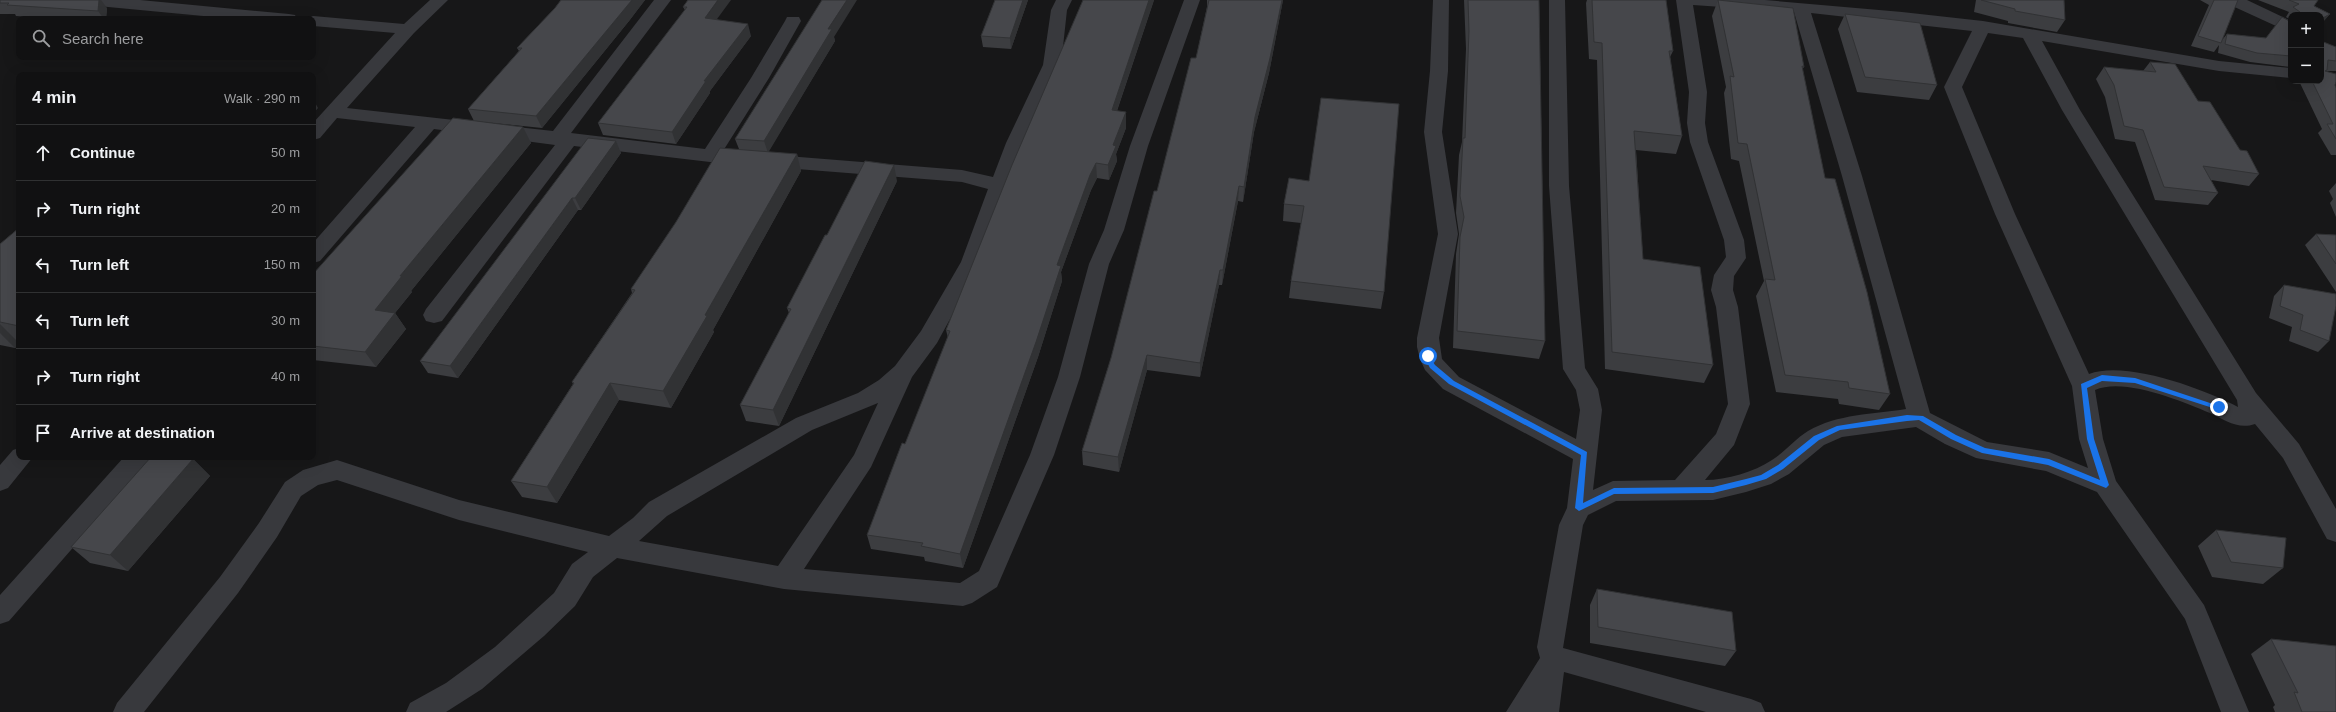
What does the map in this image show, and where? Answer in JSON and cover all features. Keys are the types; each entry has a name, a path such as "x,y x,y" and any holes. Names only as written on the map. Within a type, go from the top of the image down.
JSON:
{"street":[{"path":"87,0 257,16"},
{"path":"316,131 408,29 440,0"},
{"path":"434,316 663,0"},
{"path":"784,578 863,460 903,372 929,337 971,262 1015,143 1052,65 1059,10 1064,0"},
{"path":"127,712 229,585 268,530 293,489 311,477 337,470 459,510 613,547 784,578 963,595 988,579 1045,448 1069,377 1099,264 1114,230 1139,146 1192,0"},
{"path":"1441,0 1439,71 1433,132 1448,234 1428,338 1428,356 1433,367 1451,382 1584,454"},
{"path":"1545,712 1553,657 1550,646 1571,525 1579,508 1584,454 1591,410 1587,389 1574,369 1560,186 1557,0"},
{"path":"1681,490 1705,465 1726,438 1738,404 1727,307 1722,290 1724,275 1736,258 1734,240 1699,142 1696,123 1698,92 1684,0"},
{"path":"1688,0 1801,7 1983,26 2219,66 2288,73"},
{"path":"2234,0 2288,27"},
{"path":"1801,7 1854,184 1920,418"},
{"path":"316,21 408,29"},
{"path":"710,156 760,78 793,21"},
{"path":"1983,26 1953,87 2006,214 2084,386 2091,439 2106,485 2195,613 2235,712"},
{"path":"2029,34 2071,110 2248,399 2291,451 2336,532"},
{"path":"333,112 710,156 962,176 1000,186"},
{"path":"316,253 429,124"},
{"path":"420,712 438,703 483,671 530,634 570,592 576,578 666,503 804,424 866,399 887,386 903,372"},
{"path":"2084,386 2102,378 2135,381 2219,407 2240,417 2248,418 2252,416 2248,399"},
{"path":"1579,508 1614,491 1713,490 1763,477 1781,467 1816,438 1839,428 1864,423 1920,418 1948,434 1984,451 2049,462 2106,485"},
{"path":"0,481 18,460"},
{"path":"0,613 135,460"},
{"path":"1520,712 1553,657"},
{"path":"1553,657 1751,712"}],"building":[{"path":"0,0 99,0 98,11 7,5 9,3 0,3"},
{"path":"561,0 632,0 536,116 468,109 522,48 517,48"},
{"path":"688,0 718,0 705,18 748,24 704,81 706,81 672,132 598,123 687,7 683,7"},
{"path":"822,0 847,0 828,29 832,29 764,141 735,139"},
{"path":"995,0 1023,0 1010,38 981,36"},
{"path":"1083,0 1149,0 1112,110 1126,112 1113,145 1116,146 1108,165 1096,163 1090,175 1057,265 1061,266 1036,342 960,554 921,546 923,543 867,535 902,443 905,444 950,331 946,330 1012,165"},
{"path":"1209,0 1282,0 1270,58 1255,117 1244,187 1239,186 1223,270 1220,270 1200,363 1147,355 1118,457 1082,451 1111,358 1154,191 1157,191 1191,58 1196,58"},
{"path":"1468,0 1539,0 1545,341 1457,331 1460,237 1464,217 1460,196 1463,138 1465,138 1469,31"},
{"path":"1592,0 1666,0 1673,51 1669,51 1682,136 1634,131 1643,259 1700,267 1713,365 1612,352 1602,43 1594,42"},
{"path":"1718,0 1793,8 1804,67 1802,66 1825,178 1835,179 1867,292 1890,394 1849,388 1848,382 1785,375 1765,279 1775,280 1747,144 1738,143 1730,76 1734,77"},
{"path":"1981,0 2064,0 2065,20 2015,11 2015,9"},
{"path":"2214,0 2238,0 2221,43 2198,36"},
{"path":"2289,0 2318,0 2314,6 2330,14 2324,17 2324,12 2300,12 2293,7 2299,4"},
{"path":"1845,14 1920,23 1937,85 1865,77"},
{"path":"2282,17 2288,20 2288,56 2257,53 2225,44 2227,34 2266,38"},
{"path":"2324,42 2336,47 2336,61 2328,60 2327,70 2325,71 2336,74 2336,139 2327,124 2333,124 2313,84 2324,84"},
{"path":"2150,62 2175,64 2198,101 2210,102 2240,150 2247,151 2259,174 2203,166 2218,193 2164,187 2143,130 2124,126 2114,85 2104,67 2156,72"},
{"path":"1321,98 1399,104 1384,292 1291,281 1304,206 1284,204 1289,178 1309,181"},
{"path":"453,118 523,127 400,276 402,276 375,310 395,313 365,352 316,346 316,271"},
{"path":"588,138 616,141 575,198 572,198 450,366 420,361"},
{"path":"720,148 797,154 705,315 707,316 663,391 610,383 547,487 511,481 574,383 572,382 635,290 631,289 676,222"},
{"path":"865,161 894,165 773,410 740,405 791,309 787,308"},
{"path":"16,231 16,325 0,322 0,244"},
{"path":"2316,234 2336,235 2336,264"},
{"path":"2284,285 2336,294 2336,306 2329,341 2300,330 2303,315 2280,306"},
{"path":"148,460 192,460 110,555 71,547"},
{"path":"2216,530 2286,538 2283,568 2231,562"},
{"path":"1597,589 1732,612 1736,651 1598,627"},
{"path":"2271,639 2336,646 2336,712 2302,712 2294,692 2298,693"}],"route":[{"path":"1428,356 1433,367 1451,382 1479,399 1584,454 1579,508 1614,491 1713,490 1746,482 1763,477 1781,467 1816,438 1839,428 1864,423 1907,418 1920,418 1937,429 1984,451 2049,462 2106,485 2091,439 2084,386 2102,378 2135,381 2219,407"}]}
